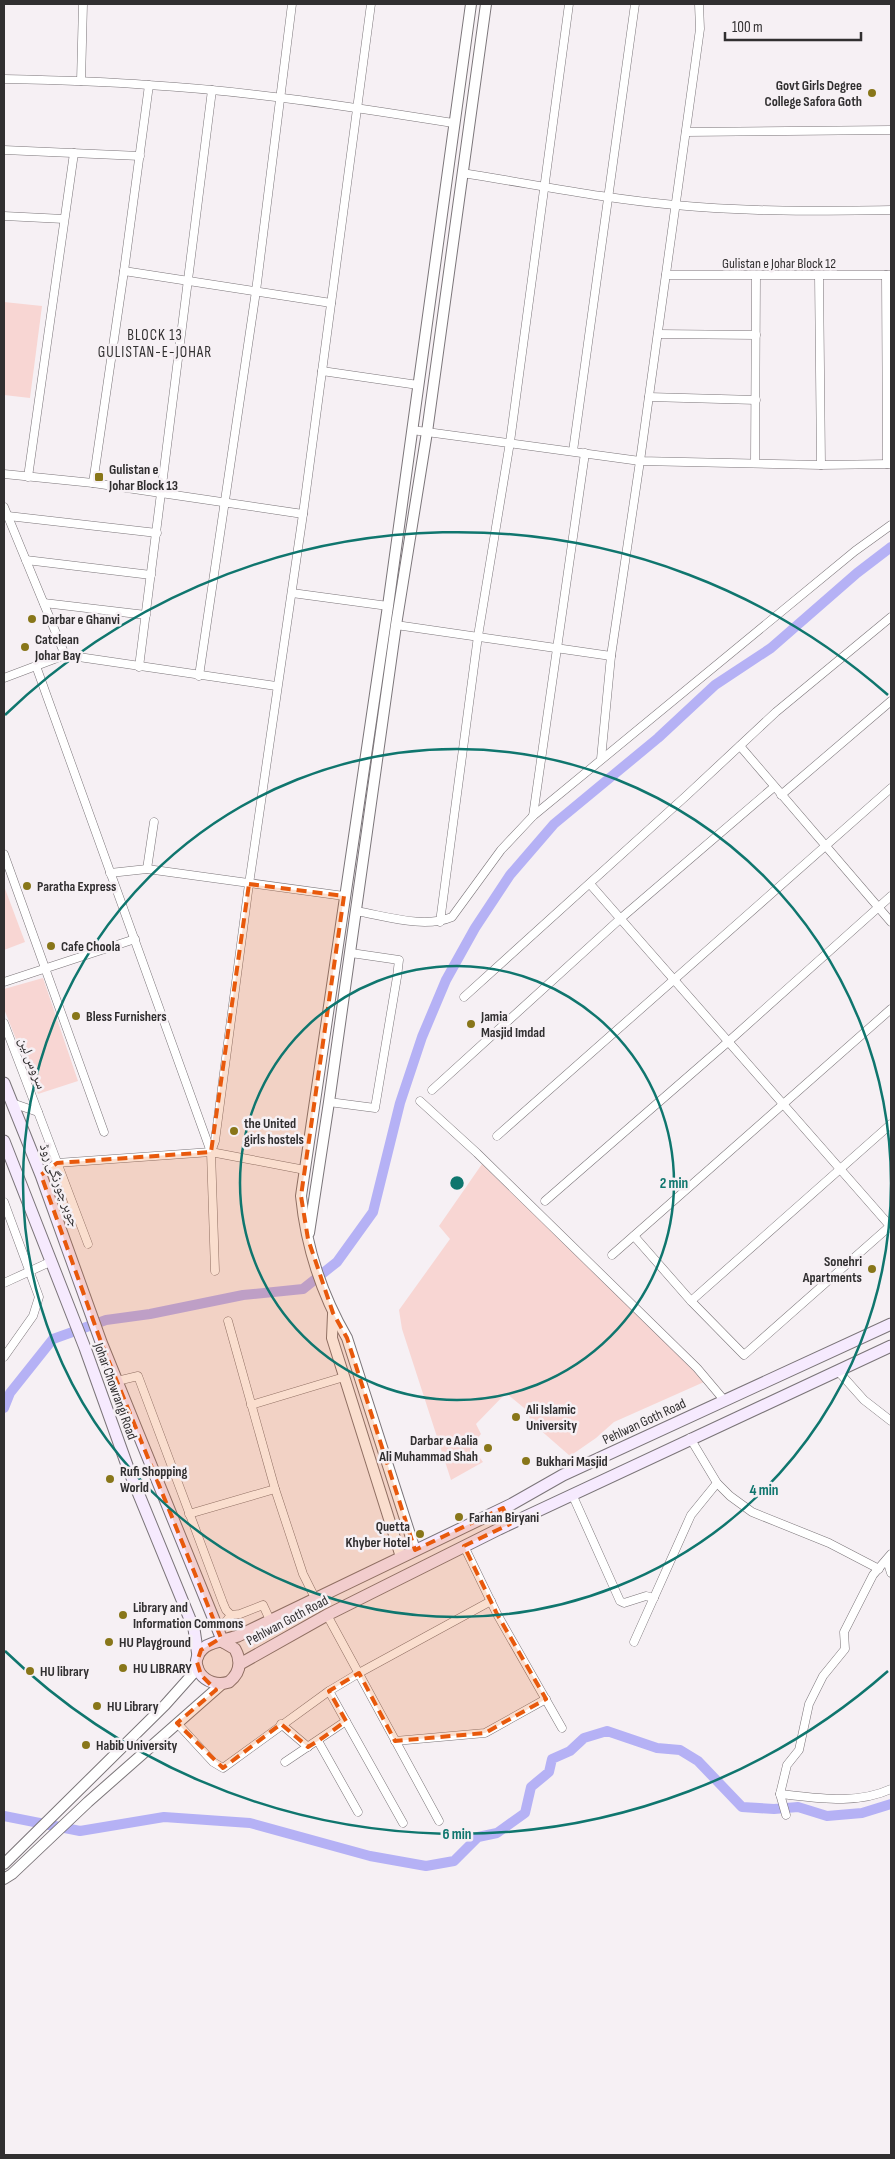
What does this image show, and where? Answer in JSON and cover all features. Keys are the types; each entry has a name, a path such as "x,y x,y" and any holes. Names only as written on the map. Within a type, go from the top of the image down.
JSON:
{"main road":[{"name":"جوہر چورنگی روڈ","path":"4,1083 41,1175 85,1298"},
{"path":"4,1141 50,1262"},
{"name":"Johar Chowrangi Road","path":"50,1262 85,1348 128,1468 194,1629 198,1662"},
{"name":"Johar Chowrangi Road","path":"85,1298 220,1637"},
{"name":"Pehlwan Goth Road","path":"220,1637 270,1620 503,1508 563,1475 891,1324"},
{"name":"Pehlwan Goth Road","path":"240,1664 328,1615 464,1546 690,1438 891,1346"},
{"path":"503,1508 510,1524"},
{"path":"220,1637 235,1650 240,1664 234,1677 222,1684 207,1681 198,1662 207,1645 220,1637"}],"street":[{"path":"81,81 83,4"},
{"path":"199,676 223,503 256,292 292,4"},
{"path":"211,1152 215,1141 276,686 292,593 371,4"},
{"path":"415,1550 347,1338 333,1313 309,1244 302,1196 344,896 388,606 453,123 471,4"},
{"path":"309,1244 396,625 427,432 486,4"},
{"path":"440,922 478,636 510,442 569,4"},
{"path":"573,451 635,4"},
{"path":"601,759 611,656 700,30 699,4"},
{"path":"4,79 81,81 212,90 358,108 453,123"},
{"path":"92,483 124,271 149,85"},
{"path":"139,667 162,493 186,280 212,90"},
{"path":"686,132 891,130"},
{"path":"4,150 140,156"},
{"path":"28,477 74,153"},
{"path":"462,173 676,206 788,211 891,210"},
{"path":"4,216 64,219"},
{"path":"440,221 455,222"},
{"path":"124,271 331,303"},
{"name":"Gulistan e Johar Block 12","path":"666,275 889,275"},
{"path":"755,462 756,275"},
{"path":"819,275 821,465"},
{"path":"412,430 640,461 755,462 821,465 889,464 889,275"},
{"path":"658,334 756,335"},
{"path":"322,371 418,386"},
{"path":"649,397 756,400"},
{"path":"533,816 585,453"},
{"path":"4,474 92,483 303,514"},
{"path":"4,507 65,655"},
{"path":"8,516 157,533"},
{"path":"356,911 409,920 440,922 452,917 501,850 533,816 855,551 891,525"},
{"path":"26,560 152,575"},
{"path":"292,593 388,606"},
{"path":"44,602 146,615"},
{"path":"464,997 590,884 776,712 891,617"},
{"path":"396,625 611,656"},
{"path":"4,678 65,655 276,686"},
{"path":"36,666 211,1152 214,1271"},
{"path":"377,681 388,682"},
{"path":"781,795 891,701"},
{"path":"740,746 891,922"},
{"path":"432,1090 620,919 774,787"},
{"path":"497,1136 891,788"},
{"path":"147,869 154,822"},
{"path":"4,854 104,1132"},
{"path":"110,873 147,869 344,896"},
{"path":"590,884 891,1226 744,1355 691,1301 634,1236"},
{"path":"545,1201 729,1041 891,896"},
{"path":"4,982 135,938"},
{"path":"330,1102 375,1108 397,977 399,960 350,953"},
{"path":"612,1255 891,1009"},
{"name":"سروس لین","path":"4,1023 88,1244"},
{"path":"420,1100 477,1153 697,1368 724,1400"},
{"path":"12,1103 38,1112"},
{"path":"691,1301 891,1124"},
{"path":"41,1175 58,1163 211,1152 305,1170"},
{"path":"4,1202 39,1292 39,1304 33,1316 4,1357"},
{"path":"4,1283 50,1262"},
{"path":"333,1313 332,1338 401,1557"},
{"path":"228,1321 275,1489 303,1574 315,1598"},
{"path":"838,1371 864,1400 891,1421"},
{"path":"117,1381 138,1376 223,1603 231,1615"},
{"path":"251,1405 344,1377"},
{"path":"690,1438 716,1483 752,1512 830,1543 879,1569"},
{"path":"634,1642 696,1507 716,1483"},
{"path":"189,1514 275,1489"},
{"path":"572,1494 620,1601 624,1603 646,1596 654,1598"},
{"path":"464,1546 491,1601 562,1728"},
{"path":"786,1814 781,1798 787,1765 798,1750 809,1704 823,1676 845,1649 844,1632 873,1575 889,1557"},
{"path":"889,1557 891,1573"},
{"path":"177,1723 213,1762 223,1768 281,1724 329,1691 358,1673 491,1601"},
{"path":"231,1615 240,1614 263,1605 270,1620"},
{"path":"220,1637 231,1615"},
{"path":"328,1615 439,1821"},
{"path":"4,1864 165,1705 198,1662"},
{"path":"4,1880 88,1802 222,1684"},
{"path":"329,1691 402,1823"},
{"path":"395,1741 485,1734 546,1699"},
{"path":"285,1762 346,1721"},
{"path":"281,1724 308,1747"},
{"path":"318,1740 358,1812"},
{"path":"781,1798 848,1800 878,1795 891,1789"}],"highlighted area":[{"path":"249,884 344,896 301,1196 308,1239 333,1313 347,1338 415,1550 503,1508 510,1524 464,1546 497,1614 546,1699 485,1733 395,1741 359,1673 329,1691 346,1721 318,1741 308,1747 281,1724 223,1768 177,1723 216,1690 201,1675 197,1662 201,1650 221,1638 101,1342 41,1175 57,1163 211,1152"}],"shaded area":[{"path":"4,302 42,306 30,398 4,395"},
{"path":"4,886 25,942 4,950"},
{"path":"43,978 78,1081 38,1094 4,1009 4,989"},
{"path":"482,1164 680,1356 704,1382 614,1422 596,1438 570,1456 530,1421 529,1412 506,1393 476,1424 481,1434 471,1446 483,1462 451,1480 402,1329 399,1310 450,1239 439,1226"}],"waterway":[{"path":"4,1408 10,1393 53,1339 106,1320 150,1314 243,1295 303,1289 337,1262 373,1212 400,1103 422,1037 446,980 475,928 510,875 554,824 658,738 715,685 771,648 857,573 891,547"},
{"path":"4,1816 80,1831 164,1817 250,1823 370,1856 426,1866 454,1861 478,1837 497,1833 525,1813 531,1787 549,1772 552,1759 570,1751 584,1738 607,1731 657,1748 680,1750 698,1761 742,1807 774,1809 798,1807 827,1816 862,1813 891,1804"}],"place":[{"name":"Govt Girls Degree College Safora Goth","path":"872,93"},
{"name":"Gulistan e Johar Block 13","path":"99,477"},
{"name":"Darbar e Ghanvi","path":"32,619"},
{"name":"Catclean Johar Bay","path":"25,647"},
{"name":"Paratha Express","path":"27,886"},
{"name":"Cafe Choola","path":"51,946"},
{"name":"Bless Furnishers","path":"76,1016"},
{"name":"Jamia Masjid Imdad","path":"471,1024"},
{"name":"the United girls hostels","path":"234,1131"},
{"name":"Sonehri Apartments","path":"872,1269"},
{"name":"Ali Islamic University","path":"516,1417"},
{"name":"Darbar e Aalia Ali Muhammad Shah","path":"488,1448"},
{"name":"Bukhari Masjid","path":"526,1461"},
{"name":"Rufi Shopping World","path":"110,1479"},
{"name":"Farhan Biryani","path":"459,1517"},
{"name":"Quetta Khyber Hotel","path":"420,1534"},
{"name":"Library and Information Commons","path":"123,1615"},
{"name":"HU Playground","path":"109,1642"},
{"name":"HU LIBRARY","path":"123,1668"},
{"name":"HU library","path":"30,1671"},
{"name":"HU Library","path":"97,1706"},
{"name":"Habib University","path":"86,1745"}],"district":[{"name":"BLOCK 13 GULISTAN-E-JOHAR","path":"155,344"}]}
